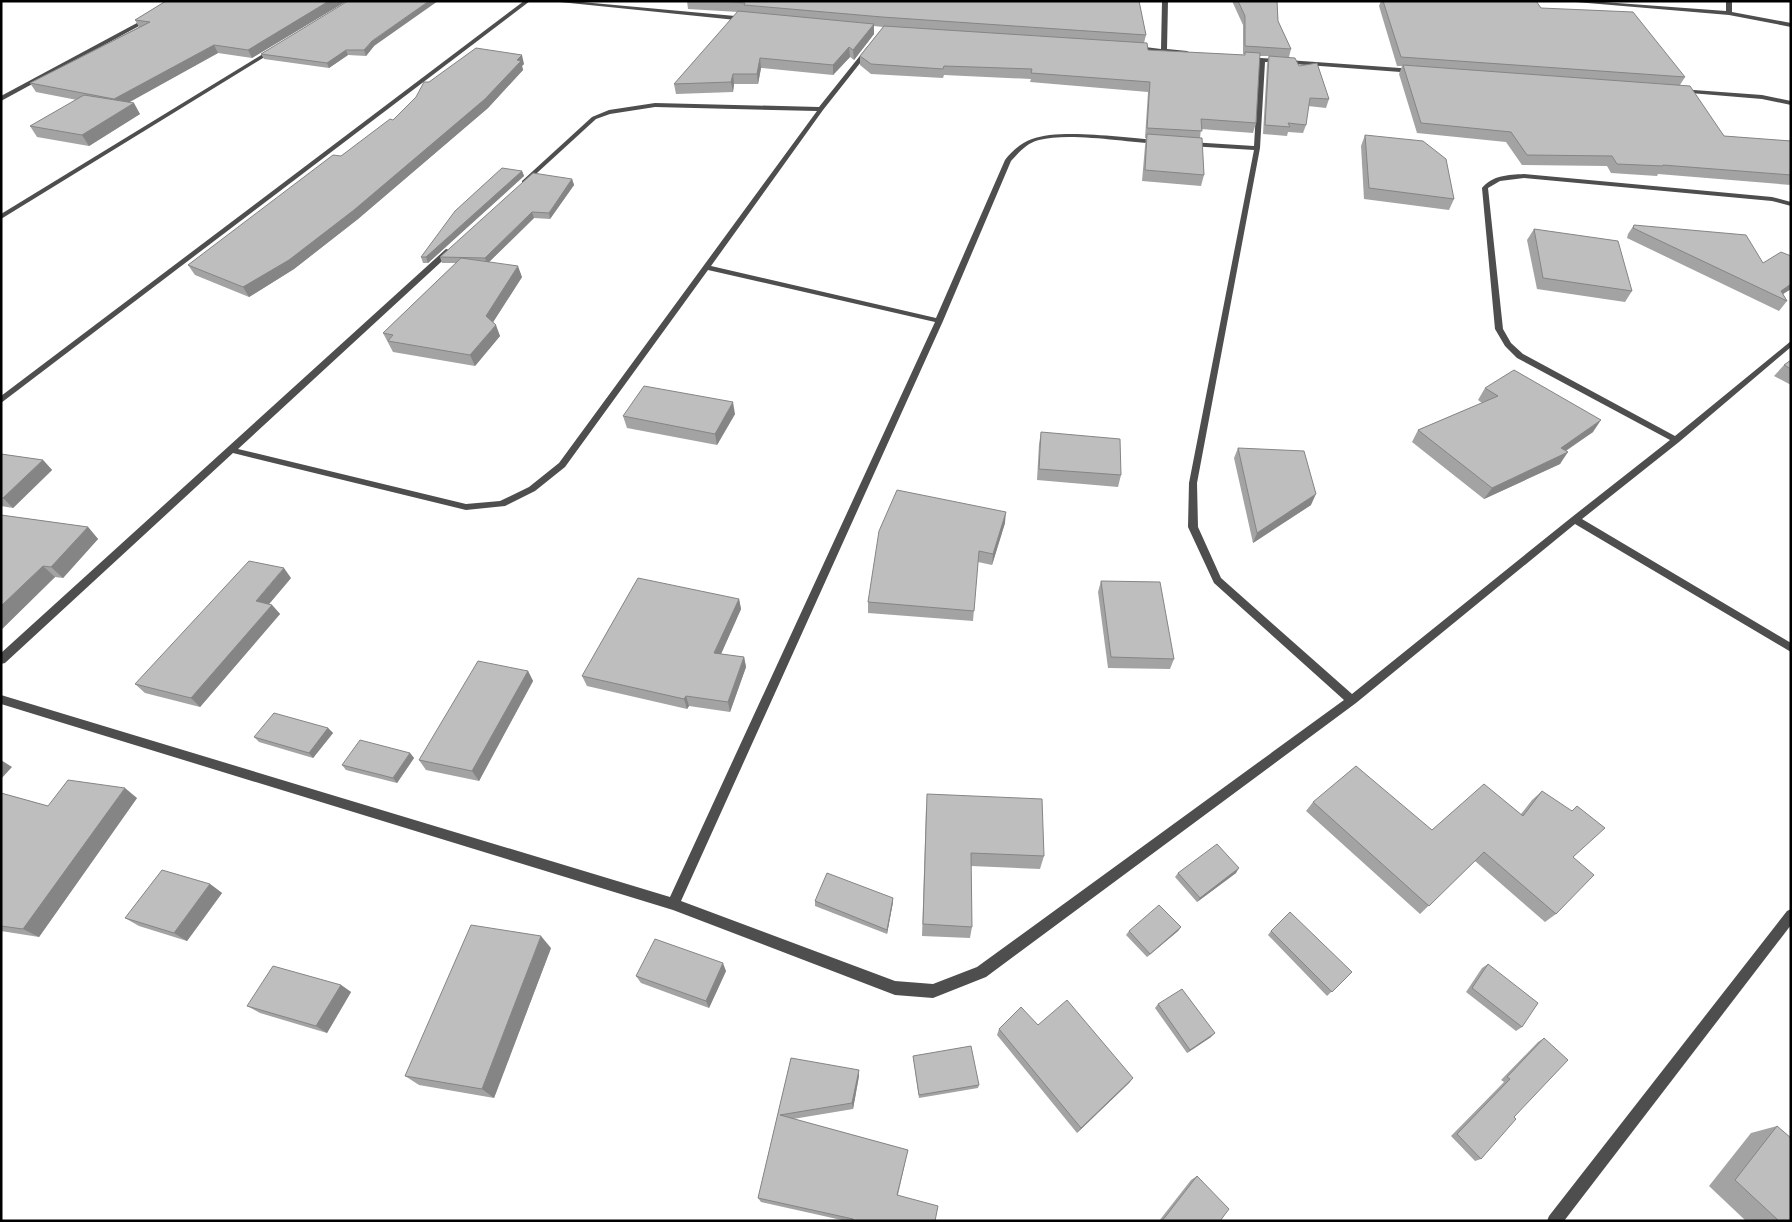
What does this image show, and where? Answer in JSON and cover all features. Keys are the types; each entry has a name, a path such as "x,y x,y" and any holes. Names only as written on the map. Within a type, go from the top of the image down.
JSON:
{"street":[{"path":"1,400 528,1"},
{"path":"552,1 756,20"},
{"path":"1164,50 1165,1"},
{"path":"1566,1 1729,13 1791,25"},
{"path":"1729,1 1729,13"},
{"path":"1,99 155,15"},
{"path":"232,450 466,507 502,504 532,489 562,466 821,109 876,39"},
{"path":"1,217 278,47"},
{"path":"1134,48 1193,53"},
{"path":"1242,58 1419,72"},
{"path":"1262,60 1257,148 1193,483 1193,527 1217,580 1352,700"},
{"path":"1673,90 1762,98 1791,103"},
{"path":"514,191 594,118 609,112 655,105 821,109"},
{"path":"673,904 939,322 1008,160 1020,146 1039,138 1064,137 1170,143"},
{"path":"1180,144 1257,148"},
{"path":"1676,440 1520,356 1508,344 1499,329 1485,188 1491,182 1502,177 1524,176 1772,199 1791,204"},
{"path":"1,660 456,244"},
{"path":"706,268 939,322"},
{"path":"1,699 673,904 895,988 933,991 981,972 1352,700 1575,519 1676,440 1791,343"},
{"path":"1575,519 1791,648"},
{"path":"1554,1221 1790,917"}],"building":[{"path":"166,1 329,1 248,50 214,45 114,99 30,83 150,22 135,20"},
{"path":"348,1 429,1 372,41 364,50 346,50 327,63 261,54"},
{"path":"721,1 1139,1 1146,35 882,17 744,5 745,3"},
{"path":"1238,1 1277,1 1278,21 1291,49 1245,46 1245,16"},
{"path":"1383,1 1536,1 1541,8 1633,12 1685,77 1401,57"},
{"path":"738,11 874,24 853,50 849,47 833,65 760,58 757,74 733,74 731,82 674,84"},
{"path":"884,26 1147,43 1148,50 1245,55 1245,52 1260,53 1256,123 1201,119 1202,131 1147,128 1150,82 1031,73 1032,69 944,66 943,69 871,64 860,56"},
{"path":"476,48 522,55 517,60 521,61 485,99 354,210 289,260 243,287 188,265 333,155 341,156 390,119 393,120 416,97 424,82 429,82"},
{"path":"1269,56 1295,58 1299,66 1317,63 1329,99 1310,98 1306,125 1288,123 1290,127 1265,125"},
{"path":"1403,65 1690,86 1724,136 1791,141 1791,175 1663,165 1617,164 1612,156 1527,155 1511,132 1421,123"},
{"path":"84,95 134,103 82,135 30,126"},
{"path":"1147,134 1202,138 1204,175 1145,170"},
{"path":"1365,135 1423,141 1446,159 1454,199 1369,188"},
{"path":"502,168 522,171 426,257 421,257 455,211"},
{"path":"533,173 572,179 549,213 532,212 485,258 440,257"},
{"path":"1634,225 1746,235 1763,263 1781,252 1791,256 1791,284 1781,291 1787,301 1633,228"},
{"path":"1534,229 1618,241 1632,291 1543,278"},
{"path":"461,258 518,266 486,316 496,325 470,355 388,341 393,335 383,333"},
{"path":"1791,360 1791,369 1784,365"},
{"path":"1514,370 1601,420 1561,448 1568,452 1492,488 1418,430 1498,396 1485,388"},
{"path":"644,386 733,402 715,434 623,416"},
{"path":"1041,432 1120,439 1121,475 1039,469"},
{"path":"1238,448 1304,451 1316,494 1257,533"},
{"path":"1,454 43,460 3,498 1,498"},
{"path":"897,490 1006,512 993,554 979,551 974,611 868,602 879,531"},
{"path":"1,515 88,527 51,567 43,566 1,606"},
{"path":"249,561 284,568 256,601 272,605 191,698 135,684"},
{"path":"638,578 739,599 714,653 744,657 728,702 686,696 684,699 582,676"},
{"path":"1101,581 1160,582 1174,659 1111,657"},
{"path":"478,661 528,671 472,771 419,760"},
{"path":"274,713 328,728 309,753 254,737"},
{"path":"360,740 410,753 393,778 342,765"},
{"path":"1356,766 1432,830 1484,784 1523,816 1542,791 1572,811 1577,806 1605,828 1573,857 1594,875 1556,914 1484,852 1429,906 1313,802"},
{"path":"68,780 125,788 23,929 1,926 1,793 48,806"},
{"path":"927,794 1042,799 1044,856 971,853 972,927 923,924"},
{"path":"1217,844 1239,868 1200,898 1178,873"},
{"path":"162,870 210,884 174,933 125,918"},
{"path":"827,873 893,898 887,930 815,901"},
{"path":"1159,905 1181,927 1150,954 1129,931"},
{"path":"1290,912 1352,972 1332,992 1271,931"},
{"path":"471,925 541,936 482,1089 405,1076"},
{"path":"655,939 723,963 706,1001 636,976"},
{"path":"1488,964 1538,1003 1522,1027 1472,988"},
{"path":"273,966 341,985 316,1026 247,1006"},
{"path":"1182,989 1215,1033 1190,1050 1158,1004"},
{"path":"1067,1000 1133,1078 1081,1128 999,1029 1021,1007 1038,1025"},
{"path":"1544,1038 1568,1060 1514,1117 1516,1119 1481,1159 1457,1134 1510,1079 1507,1077"},
{"path":"971,1046 979,1085 919,1095 913,1056"},
{"path":"791,1058 859,1070 852,1103 780,1115 908,1150 897,1195 938,1206 935,1221 853,1221 853,1219 758,1198"},
{"path":"1777,1126 1791,1138 1791,1221 1779,1221 1735,1180"},
{"path":"1197,1176 1229,1209 1220,1221 1162,1221"}]}
